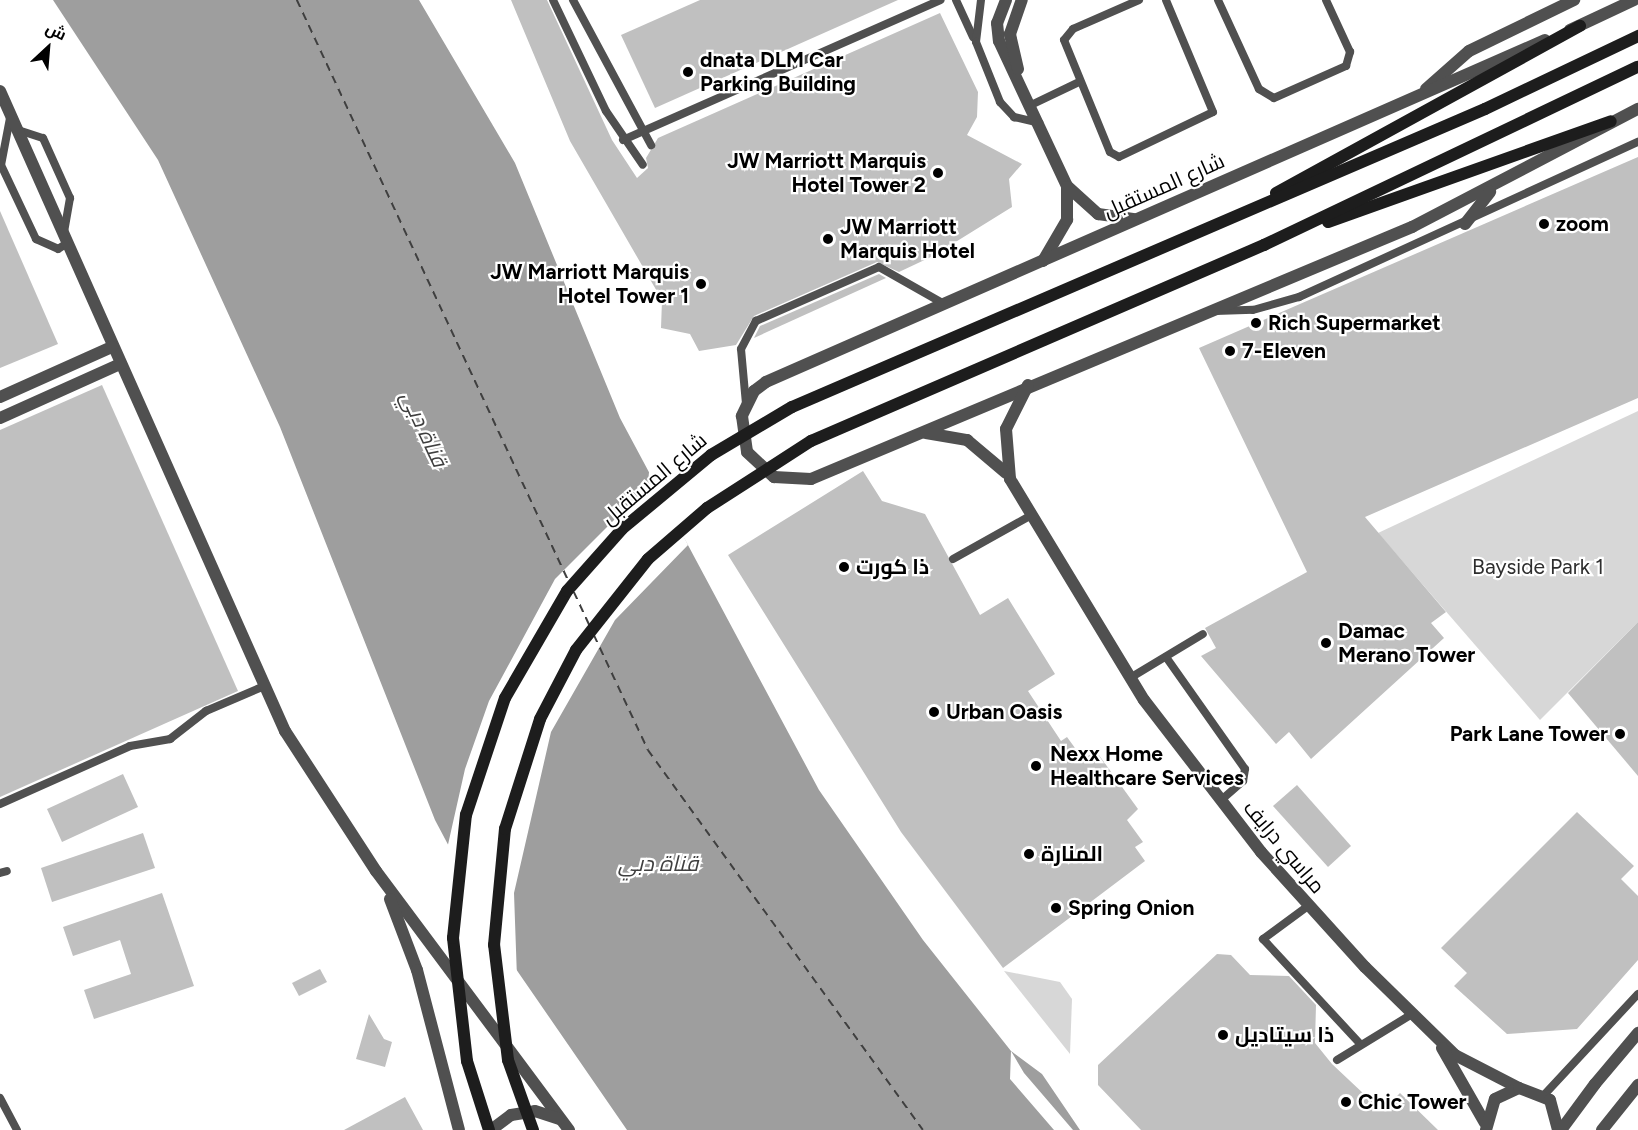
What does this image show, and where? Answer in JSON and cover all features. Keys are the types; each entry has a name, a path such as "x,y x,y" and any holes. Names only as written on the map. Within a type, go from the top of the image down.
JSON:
{"main road":[{"path":"1251,210 1318,167 1504,72 1580,26"},
{"name":"شارع المستقبل","path":"490,1130 459,1020 454,897 476,775 505,698 567,591 622,529 711,455 792,407 1485,109 1638,36"},
{"path":"534,1130 507,1051 494,935 505,829 540,719 593,626 648,559 707,508 811,441 1264,245 1638,67"},
{"path":"1264,245 1611,121"}],"street":[{"path":"1006,0 997,23 999,41 1024,90 1067,186 1098,214 1139,219"},
{"path":"1022,0 1010,33 1024,90"},
{"path":"1426,89 1469,51 1574,0"},
{"name":"شارع المستقبل","path":"1634,0 1580,26 1426,89 1041,263 780,375 754,391 746,404 741,428 747,452 774,477 792,481 811,479 924,433 1029,383 1493,188 1611,121 1638,109"},
{"path":"0,91 262,687 297,752 376,871 569,1130"},
{"path":"0,105 13,124"},
{"path":"1041,263 1067,220 1067,186"},
{"path":"1465,224 1493,188"},
{"path":"0,397 112,347"},
{"path":"0,418 120,364"},
{"name":"مراسي درايف","path":"1010,479 1006,429 1029,383"},
{"name":"مراسي درايف","path":"924,433 967,440 991,456 1010,479 1028,517 1130,678 1220,801 1308,906 1437,1040 1475,1068 1519,1088 1544,1095"},
{"path":"376,871 409,945 459,1130"},
{"path":"1560,1130 1638,1033"},
{"name":"مراسي درايف","path":"1437,1040 1485,1127"},
{"path":"1602,1130 1638,1085"},
{"path":"1485,1127 1495,1099 1519,1088"},
{"path":"1544,1095 1568,1130"},
{"path":"490,1130 511,1115 527,1113 559,1119"},
{"path":"1557,1114 1560,1130"}],"lane":[{"path":"553,0 623,140 643,165"},
{"path":"573,0 651,145"},
{"path":"623,140 641,129 940,0"},
{"path":"956,0 1003,108 1014,117 1039,123"},
{"path":"976,42 981,0"},
{"path":"1139,0 1066,36 1064,49 1115,156 1211,116 1213,104 1166,0"},
{"path":"1218,0 1259,89 1274,98 1346,66 1350,52 1326,0"},
{"path":"1031,105 1079,82"},
{"path":"13,124 43,138 70,198 65,241 58,249 36,239 1,165 13,124"},
{"path":"1204,310 1245,311 1284,303 1465,224 1638,142"},
{"path":"746,404 741,349 756,321 879,267 944,304"},
{"path":"953,559 1028,517"},
{"path":"1130,678 1203,634"},
{"path":"1166,657 1245,769 1244,781 1220,801"},
{"path":"0,804 130,746 170,739 206,711 262,687"},
{"path":"1308,906 1263,939 1361,1045"},
{"path":"1544,1095 1638,994"},
{"path":"1337,1060 1412,1014"},
{"path":"0,1098 16,1130"}],"green space":[{"name":"Bayside Park 1","path":"1638,411 1638,622 1540,720 1378,533"},
{"path":"1004,971 1060,982 1072,999 1070,1054"}],"water":[{"name":"قناة دبي","path":"53,0 419,0 515,163 620,418 819,790 923,940 1011,1051 1042,1074 1080,1130 627,1130 507,956 435,820 280,427 158,160"}],"pier":[{"path":"655,479 688,545 615,620 551,732 514,893 517,978 447,849 465,769 489,701 555,579"},
{"path":"1011,1051 1024,1073 1073,1130 1054,1130 1010,1079"}],"building":[{"path":"511,0 547,0 612,140 637,178 648,168 646,158 658,138 940,13 978,92 977,117 967,135 1022,164 1009,179 1012,207 933,256 899,272 877,262 754,316 736,345 699,351 690,334 661,328 662,300 570,141"},
{"name":"dnata DLM Car Parking Building","path":"700,0 898,0 655,108 621,35"},
{"path":"1638,157 1638,398 1365,517 1446,612 1431,623 1444,638 1311,759 1289,732 1276,744 1201,656 1216,648 1205,628 1307,572 1199,348"},
{"path":"0,211 58,344 0,368"},
{"path":"879,274 886,278 754,338 760,326"},
{"path":"102,385 238,691 0,797 0,430"},
{"path":"863,471 882,501 925,514 980,615 1008,598 1055,674 1028,691 1061,741 1067,737 1083,759 1096,751 1138,809 1127,820 1143,842 1135,847 1145,861 1003,968 901,832 728,555"},
{"name":"Park Lane Tower","path":"1638,622 1638,776 1568,693"},
{"path":"123,774 138,807 62,842 47,809"},
{"path":"1297,785 1351,846 1328,867 1273,806"},
{"path":"1577,812 1634,866 1621,879 1638,896 1638,960 1577,1029 1507,1034 1454,986 1467,973 1441,948"},
{"path":"143,833 155,868 52,902 41,868"},
{"path":"162,893 194,986 94,1019 84,990 131,974 120,940 73,956 63,927"},
{"name":"ذا سيتاديل","path":"1217,954 1231,955 1250,975 1289,976 1316,1005 1315,1043 1332,1064 1382,1111 1400,1093 1438,1130 1141,1130 1098,1085 1098,1065"},
{"path":"320,969 327,982 299,996 292,983"},
{"path":"369,1014 384,1039 392,1042 385,1067 356,1059"},
{"path":"405,1097 423,1130 344,1130 394,1103"}],"ferry route":[{"path":"297,0 569,582"},
{"path":"574,592 590,626"},
{"path":"594,635 648,750 923,1130"}],"place":[{"name":"dnata DLM Car Parking Building","path":"688,72"},
{"name":"JW Marriott Marquis Hotel Tower 2","path":"938,173"},
{"name":"zoom","path":"1544,224"},
{"name":"JW Marriott Marquis Hotel","path":"828,239"},
{"name":"JW Marriott Marquis Hotel Tower 1","path":"701,284"},
{"name":"Rich Supermarket","path":"1256,323"},
{"name":"7-Eleven","path":"1230,351"},
{"name":"ذا كورت","path":"844,567"},
{"name":"Damac Merano Tower","path":"1326,643"},
{"name":"Urban Oasis","path":"934,712"},
{"name":"Park Lane Tower","path":"1620,734"},
{"name":"Nexx Home Healthcare Services","path":"1036,766"},
{"name":"المنارة","path":"1029,854"},
{"name":"Spring Onion","path":"1056,908"},
{"name":"ذا سيتاديل","path":"1223,1035"},
{"name":"Chic Tower","path":"1346,1102"}]}
